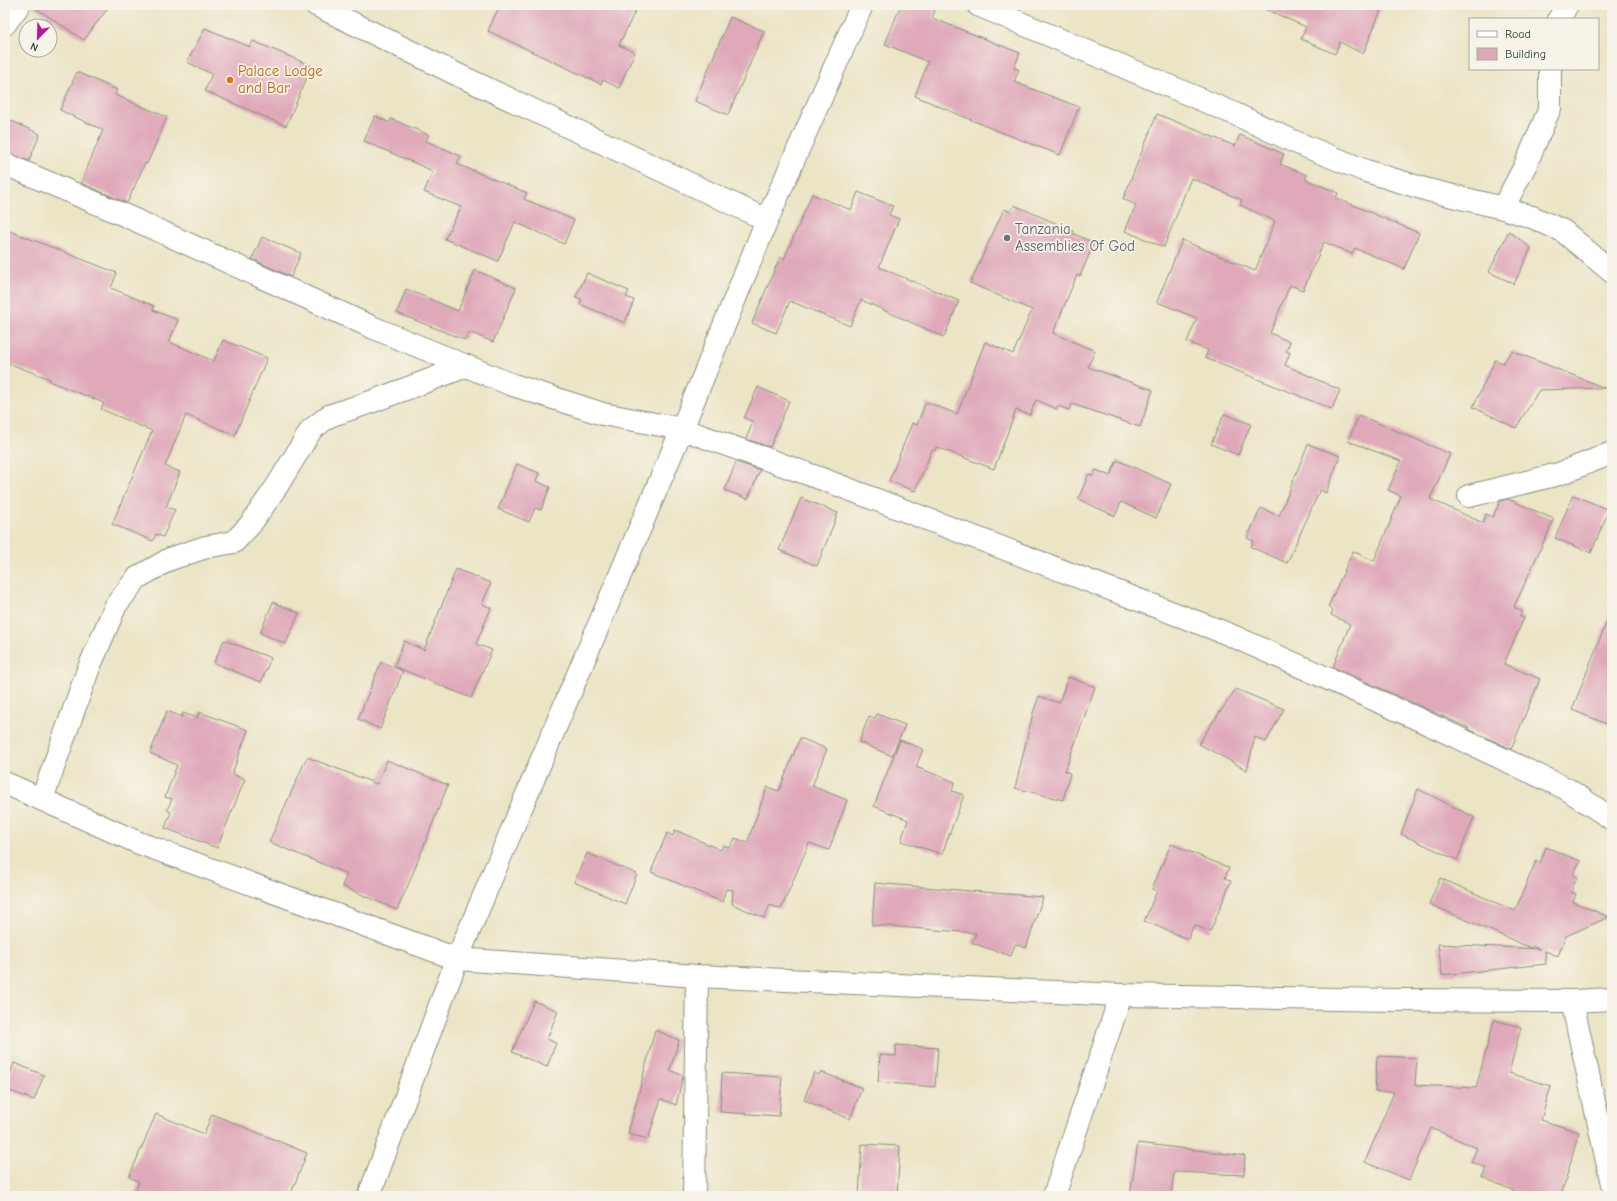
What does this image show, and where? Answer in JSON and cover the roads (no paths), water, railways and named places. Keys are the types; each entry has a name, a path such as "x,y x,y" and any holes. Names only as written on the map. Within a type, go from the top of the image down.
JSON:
{"street":[{"path":"5,24 19,5"},
{"path":"316,5 454,74 768,220"},
{"path":"369,1196 458,959 682,429 768,220 862,5"},
{"path":"978,5 1235,114 1295,142 1366,171 1428,190 1503,208 1532,217 1563,231 1612,272"},
{"path":"1560,18 1566,5"},
{"path":"1503,208 1526,164 1550,108 1550,70"},
{"path":"5,164 124,214 374,328 510,384 603,414 682,429 822,479 1228,634 1567,788 1612,819"},
{"path":"42,799 88,670 116,605 137,578 170,559 206,547 234,542 250,525 277,486 311,430 329,416 467,366"},
{"path":"1469,496 1559,474 1612,453"},
{"path":"5,783 139,843 458,959 697,976 1121,995 1572,1002 1612,999"},
{"path":"694,1196 697,976"},
{"path":"1054,1196 1121,995"},
{"path":"1572,1002 1612,1184"}],"place":[{"name":"Palace Lodge and Bar","path":"230,80"},
{"name":"Tanzania Assemblies Of God","path":"1007,238"}]}
